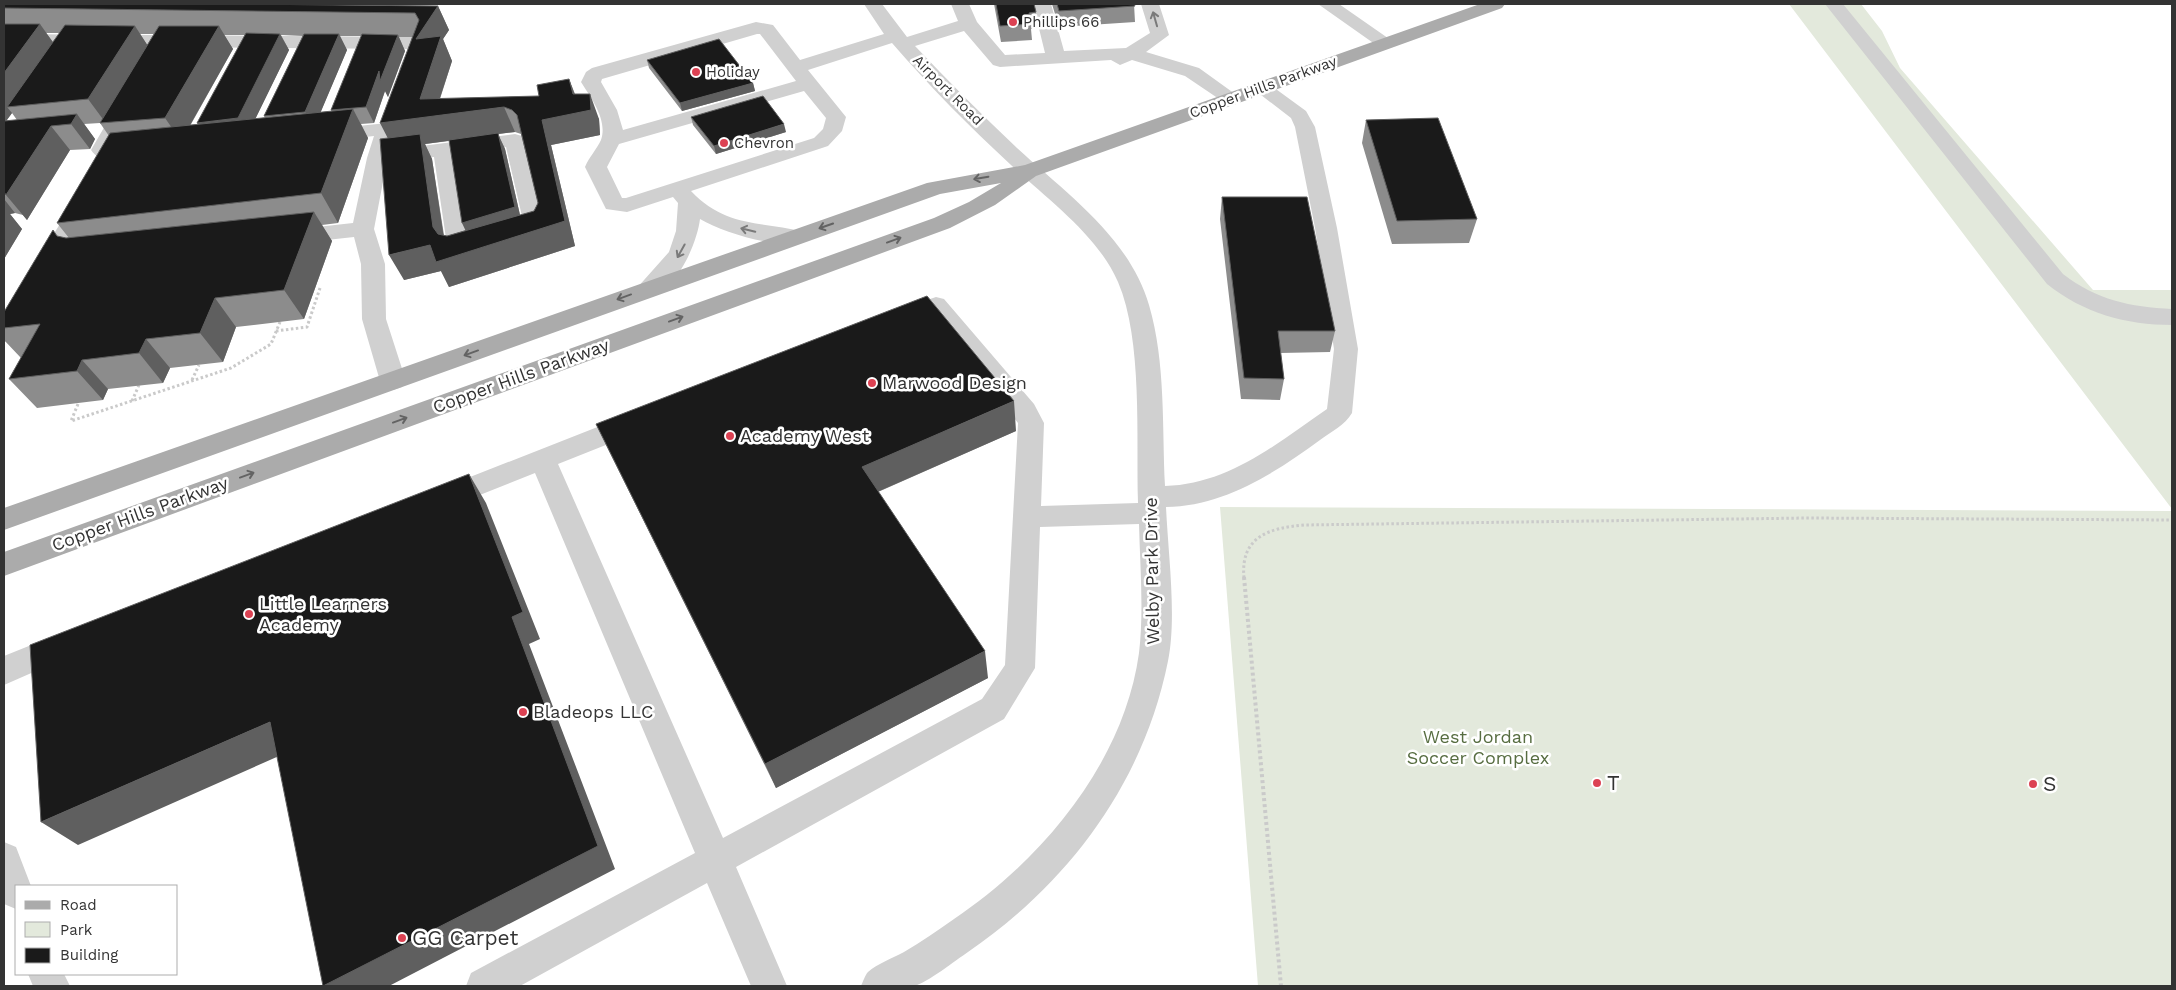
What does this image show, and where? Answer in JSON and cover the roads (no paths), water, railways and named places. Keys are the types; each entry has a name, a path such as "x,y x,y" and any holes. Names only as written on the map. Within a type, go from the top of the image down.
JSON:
{"main road":[{"name":"Copper Hills Parkway","path":"5,518 393,382 796,236 935,188 969,180 1030,171 1496,4"},
{"name":"Copper Hills Parkway","path":"4,564 942,223 992,199 1010,188 1030,171"}],"street":[{"name":"Airport Road","path":"873,4 899,40 1030,171"},
{"path":"960,4 968,24 1008,67 1019,72 1054,74 1100,68 1160,35 1150,4"},
{"path":"1042,4 1056,57"},
{"path":"1327,4 1386,43"},
{"path":"1834,4 2055,278 2079,297 2119,312 2172,317"},
{"path":"796,68 899,40 968,24"},
{"path":"756,28 766,29 809,83 836,117 836,126 831,134 821,142 684,197 627,205 614,204 596,167 600,155 611,140 613,127 591,82 593,76 599,72 756,28"},
{"path":"4,40 69,48 160,50 243,50 304,42 358,51 419,43 403,86"},
{"path":"296,60 304,42"},
{"path":"1000,60 1130,53 1192,72 1232,99"},
{"path":"611,140 809,83"},
{"path":"1028,516 1152,505 1191,495 1240,476 1278,457 1339,413 1346,350 1326,228 1305,127 1299,115 1262,88"},
{"path":"4,334 110,167 101,150 102,131 136,90"},
{"path":"319,131 390,121 377,158 363,228 374,272 374,319 393,382"},
{"path":"377,158 514,140 536,229 459,252 442,150"},
{"name":"Welby Park Drive","path":"880,986 961,938 1001,907 1040,871 1076,831 1105,788 1127,747 1143,704 1154,659 1156,615 1146,362 1134,296 1119,263 1100,238 1075,210 1030,171"},
{"path":"684,197 724,223 745,229 796,236"},
{"path":"648,289 670,267 682,249 689,230 684,197"},
{"path":"266,240 363,228"},
{"path":"484,986 903,760 993,709 1020,668 1031,423 1025,411 936,304 881,326"},
{"path":"422,506 662,413"},
{"path":"543,460 769,986"},
{"path":"4,672 23,661 88,636"},
{"path":"4,859 15,889"}],"place":[{"name":"Phillips 66","path":"1013,22"},
{"name":"Holiday","path":"696,72"},
{"name":"Chevron","path":"724,143"},
{"name":"Marwood Design","path":"872,383"},
{"name":"Academy West","path":"730,436"},
{"name":"Little Learners Academy","path":"249,614"},
{"name":"Bladeops LLC","path":"523,712"},
{"name":"T","path":"1597,783"},
{"name":"S","path":"2033,784"},
{"name":"GG Carpet","path":"402,938"}],"park label":[{"name":"West Jordan Soccer Complex","path":"1478,748"}]}
